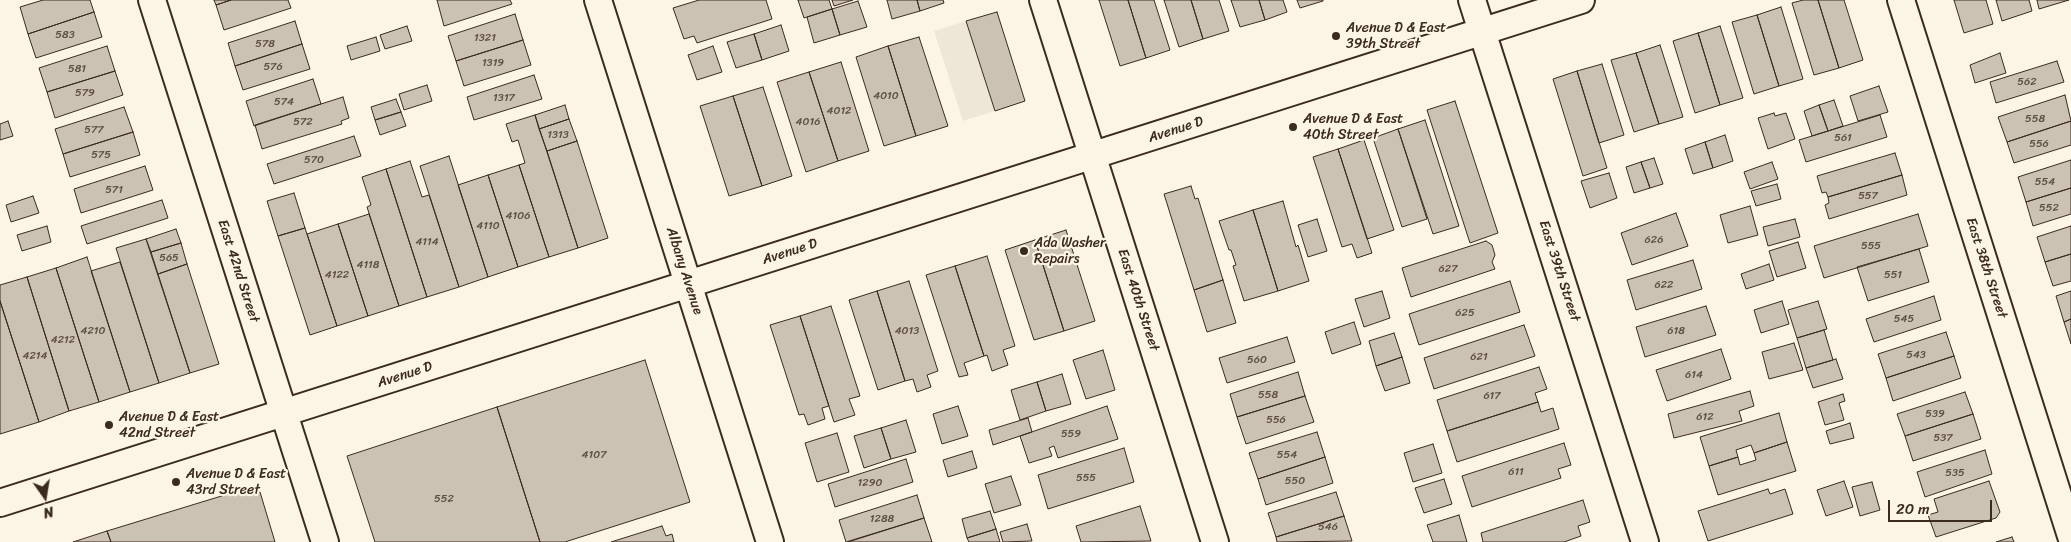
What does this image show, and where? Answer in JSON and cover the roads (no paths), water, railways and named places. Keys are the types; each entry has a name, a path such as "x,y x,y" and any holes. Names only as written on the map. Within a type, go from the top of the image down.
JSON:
{"street":[{"name":"East 42nd Street","path":"152,0 325,542"},
{"name":"Albany Avenue","path":"598,0 770,542"},
{"name":"East 40th Street","path":"1043,0 1215,542"},
{"name":"East 39th Street","path":"1472,0 1645,542"},
{"name":"Avenue D","path":"0,503 1580,0"},
{"name":"East 38th Street","path":"1901,0 2071,536"}],"place":[{"name":"Avenue D & East 39th Street","path":"1336,36"},
{"name":"Avenue D & East 40th Street","path":"1293,127"},
{"name":"Ada Washer Repairs","path":"1024,251"},
{"name":"Avenue D & East 42nd Street","path":"109,425"},
{"name":"Avenue D & East 43rd Street","path":"176,482"}]}
